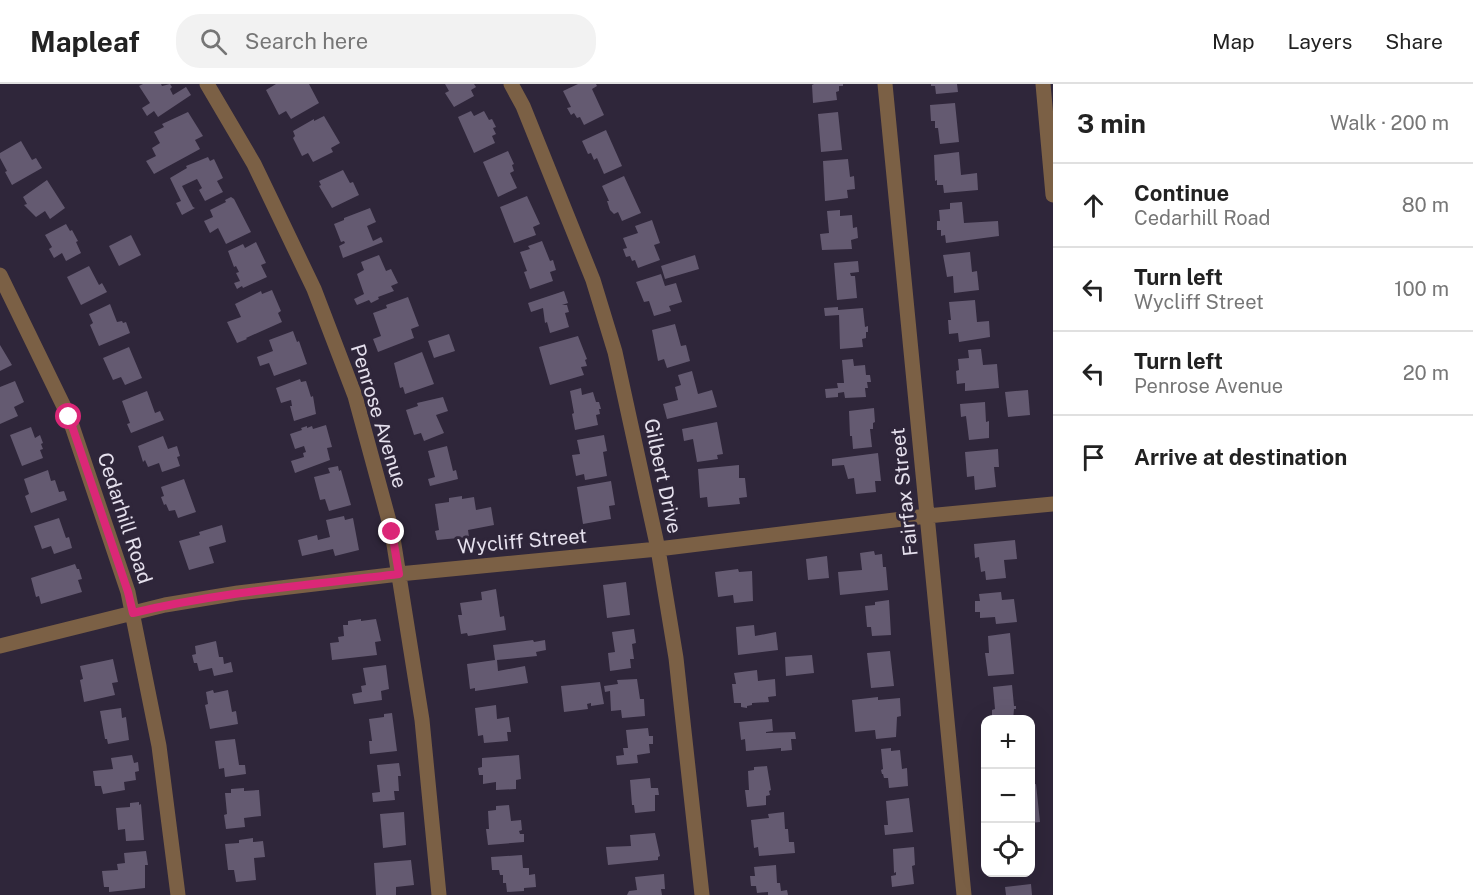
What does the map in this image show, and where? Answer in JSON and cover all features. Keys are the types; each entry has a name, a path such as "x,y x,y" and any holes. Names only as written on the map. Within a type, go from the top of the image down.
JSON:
{"street":[{"name":"Penrose Avenue","path":"207,84 254,164 314,289 355,396 392,532 422,720 439,895"},
{"name":"Gilbert Drive","path":"512,84 593,280 615,352 657,549 676,658 702,895"},
{"name":"Fairfax Street","path":"885,84 964,895"},
{"path":"1043,84 1053,195"},
{"name":"Cedarhill Road","path":"0,275 69,417 128,592 159,746 178,895"},
{"name":"Wycliff Street","path":"0,646 165,605 238,593 1053,504"}],"building":[{"path":"161,84 162,86 170,84 173,95 186,87 191,95 158,117 154,111 147,116 142,108 150,103 139,86"},
{"path":"276,84 309,84 319,103 291,119 286,111 279,115 266,90"},
{"path":"445,84 474,84 476,87 471,90 474,96 454,107 445,93 449,91"},
{"path":"578,84 596,84 597,86 592,89 604,115 584,125 580,117 577,118 574,113 571,115 567,108 571,107 563,91"},
{"path":"843,84 843,86 839,86 839,91 836,92 837,100 813,103 812,85"},
{"path":"931,84 957,84 958,92 936,94 935,86"},
{"path":"955,103 959,142 940,144 938,128 935,128 935,121 931,121 930,105"},
{"path":"471,111 474,116 484,111 496,127 493,128 496,134 492,136 495,143 474,153 458,117"},
{"path":"188,112 203,136 195,140 200,149 154,174 146,161 156,156 152,148 160,143 154,132 164,127 162,124"},
{"path":"838,112 842,150 821,152 818,114"},
{"path":"324,116 340,143 331,148 333,152 313,162 308,153 302,156 293,138 295,136 293,131"},
{"path":"606,130 622,166 604,174 597,158 594,160 591,153 588,154 582,141"},
{"path":"21,141 32,160 36,158 42,168 12,185 5,172 7,171 0,158 0,153"},
{"path":"508,151 514,164 512,165 514,171 510,173 517,188 498,197 483,162"},
{"path":"959,152 961,175 977,173 978,190 944,193 943,185 937,185 937,180 935,181 934,155"},
{"path":"208,157 210,161 214,159 223,178 217,181 223,192 205,201 199,190 202,188 197,179 182,186 195,208 182,215 176,203 181,201 170,178 187,168 186,166"},
{"path":"848,159 850,177 854,176 855,189 847,190 848,198 825,201 823,161"},
{"path":"343,170 350,183 353,182 359,195 332,208 319,186 321,185 319,181"},
{"path":"624,176 641,213 622,221 618,212 614,214 610,210 607,201 609,201 602,186"},
{"path":"47,180 65,208 50,219 45,211 36,217 24,205 27,204 23,197"},
{"path":"527,196 540,224 533,227 536,235 514,243 500,207"},
{"path":"231,197 251,232 226,244 218,228 210,233 204,221 213,217 210,210"},
{"path":"962,202 964,223 998,221 999,236 946,243 945,235 941,236 941,230 937,230 937,221 940,221 939,210 950,209 950,203"},
{"path":"370,208 376,222 367,226 373,241 381,237 383,242 343,258 339,246 345,243 341,242 334,224"},
{"path":"840,210 840,216 852,215 853,228 857,227 858,238 851,240 852,249 822,250 820,234 829,233 827,211"},
{"path":"652,220 660,243 654,245 660,260 638,268 635,260 632,261 630,256 626,257 623,249 627,248 623,238 638,233 635,226"},
{"path":"66,224 78,241 76,242 81,253 66,261 62,253 54,258 49,249 52,247 45,235"},
{"path":"131,235 141,255 119,266 109,246"},
{"path":"542,241 556,270 550,272 553,281 530,289 524,272 527,271 520,252"},
{"path":"256,242 266,263 261,265 267,277 237,289 234,283 240,281 236,273 239,272 236,266 234,267 228,251 243,244 245,248"},
{"path":"970,252 972,272 977,271 979,290 954,293 953,276 947,277 943,255"},
{"path":"379,255 386,271 391,269 398,283 391,286 394,291 378,297 379,299 371,303 369,300 357,305 354,299 364,294 357,274 364,270 361,262"},
{"path":"695,255 699,269 665,279 661,266"},
{"path":"858,261 859,272 850,273 851,276 855,276 857,298 837,300 834,263"},
{"path":"89,266 99,285 102,283 107,292 81,305 67,277"},
{"path":"661,274 665,286 676,283 682,302 669,306 671,311 654,316 649,301 644,302 636,282"},
{"path":"272,290 281,311 278,313 282,322 237,343 227,322 241,317 235,304 261,291 262,294"},
{"path":"564,291 568,303 562,305 567,305 569,312 565,313 569,327 550,333 547,322 545,323 543,308 531,312 528,303"},
{"path":"408,297 419,326 411,329 414,338 378,352 373,339 381,336 373,313 387,308 386,305"},
{"path":"975,300 977,322 989,321 990,337 959,342 958,333 949,334 948,320 951,320 949,302"},
{"path":"110,304 117,322 126,322 130,333 99,346 90,325 93,323 89,314"},
{"path":"838,307 838,310 863,308 865,327 868,326 868,332 866,332 866,338 862,339 863,347 840,349 839,315 825,316 824,308"},
{"path":"675,324 681,346 686,345 690,361 667,368 664,359 658,361 652,330"},
{"path":"293,331 307,364 274,376 269,363 260,366 257,357 273,351 269,340"},
{"path":"449,334 455,351 434,358 428,341"},
{"path":"578,336 587,359 585,360 587,366 581,367 584,375 550,385 539,347"},
{"path":"0,345 12,365 0,371"},
{"path":"129,347 142,378 125,385 121,377 113,380 103,358"},
{"path":"981,349 983,365 997,364 999,388 965,391 965,383 957,384 958,359 969,358 968,350"},
{"path":"422,352 434,384 405,394 403,387 400,388 394,363"},
{"path":"853,359 854,366 865,365 866,375 870,375 871,382 867,382 868,388 865,388 866,397 845,398 844,392 838,393 838,397 826,398 825,389 838,388 837,383 844,383 842,360"},
{"path":"692,371 698,394 712,390 717,407 667,419 663,404 678,400 675,387 681,385 678,375"},
{"path":"300,379 301,382 306,381 311,397 313,396 316,414 294,421 290,406 292,406 291,400 281,403 276,388"},
{"path":"15,381 24,402 14,407 18,416 0,424 0,387"},
{"path":"581,388 582,395 593,392 601,409 599,409 600,414 596,415 598,425 575,430 570,391"},
{"path":"1028,390 1030,415 1008,417 1005,392"},
{"path":"147,391 155,413 160,411 164,420 131,433 122,401"},
{"path":"443,397 448,411 436,415 444,433 424,441 421,433 414,435 406,410 418,406 417,403"},
{"path":"985,402 986,422 989,421 989,438 969,440 966,416 961,417 960,404"},
{"path":"874,408 875,422 873,429 870,429 872,447 853,449 849,411"},
{"path":"717,422 723,454 717,455 718,459 697,462 693,439 684,441 682,429"},
{"path":"326,425 332,447 327,448 330,460 295,473 291,461 304,457 303,453 306,452 304,446 295,449 290,434 307,426 307,428 312,426 313,429"},
{"path":"31,427 35,438 40,435 43,449 40,450 43,458 22,466 10,435"},
{"path":"604,435 607,451 603,452 607,476 585,480 584,474 576,476 572,455 580,454 577,440"},
{"path":"163,436 168,449 177,446 180,466 162,472 159,463 148,467 145,460 143,462 138,446"},
{"path":"447,446 453,471 456,470 458,479 430,486 428,479 435,477 428,451"},
{"path":"998,449 999,467 994,467 996,487 975,490 974,476 967,477 965,452"},
{"path":"878,453 881,481 875,481 876,492 856,494 854,478 848,479 844,465 832,466 832,459"},
{"path":"739,465 739,478 745,478 747,497 739,498 740,504 708,507 707,497 700,498 698,469"},
{"path":"338,466 351,505 329,511 325,499 320,500 314,477 330,473 328,468"},
{"path":"48,470 51,481 55,480 59,492 64,491 67,500 31,513 25,496 29,494 24,479"},
{"path":"184,479 196,512 178,518 175,510 169,511 166,504 164,505 161,487"},
{"path":"611,481 615,505 609,506 611,519 583,524 577,487"},
{"path":"462,496 462,499 474,497 476,510 491,507 494,525 468,530 469,537 437,540 435,531 439,530 435,504 449,502 449,498"},
{"path":"344,516 345,520 353,518 359,550 335,556 333,549 302,556 298,540 317,535 318,540 330,537 326,520"},
{"path":"59,518 72,548 54,554 51,546 42,549 34,526"},
{"path":"222,525 226,542 209,547 214,563 189,570 179,541"},
{"path":"1015,540 1017,559 1004,560 1006,578 986,580 985,571 981,572 979,557 975,558 974,544"},
{"path":"874,551 875,555 882,554 883,567 886,567 888,590 840,595 838,572 862,570 860,553"},
{"path":"827,556 829,578 808,580 806,559"},
{"path":"75,564 82,579 78,580 82,592 41,604 39,596 36,597 31,578"},
{"path":"738,569 739,572 752,571 753,601 734,603 733,595 718,597 715,572"},
{"path":"626,582 630,615 607,618 603,585"},
{"path":"496,589 500,617 504,616 506,630 468,636 467,633 461,634 458,615 462,615 460,603 482,600 481,592"},
{"path":"1001,592 1002,600 1014,599 1017,622 996,624 995,617 980,618 980,612 975,612 975,601 980,601 979,594"},
{"path":"889,600 891,635 872,636 871,627 867,627 865,606"},
{"path":"361,619 361,621 376,619 381,641 375,642 377,655 332,660 330,643 339,642 338,637 344,636 343,625 348,625 348,621"},
{"path":"754,625 755,636 776,632 778,650 738,655 736,627"},
{"path":"634,629 636,643 632,644 634,659 630,659 631,668 610,671 608,653 615,652 612,632"},
{"path":"1010,633 1014,674 988,676 985,653 989,653 988,636"},
{"path":"533,640 534,642 545,640 546,650 536,652 537,656 497,660 498,671 525,666 528,683 475,691 475,688 470,689 467,664 495,660 493,645"},
{"path":"216,641 219,657 223,657 224,664 231,662 233,672 214,676 212,668 199,671 197,663 194,663 192,655 196,654 195,646"},
{"path":"890,651 894,686 871,688 867,653"},
{"path":"812,655 814,673 786,676 785,657"},
{"path":"113,659 118,682 112,683 115,695 84,702 80,666"},
{"path":"386,665 389,689 381,691 382,700 354,704 352,694 362,692 361,686 366,685 363,668"},
{"path":"757,670 758,681 775,679 776,696 768,697 769,702 752,703 747,708 741,707 741,703 734,703 732,684 736,684 734,673"},
{"path":"637,679 640,699 644,699 645,716 622,718 621,710 611,711 610,691 605,692 604,686 618,684 617,680"},
{"path":"600,682 604,704 591,706 591,703 587,704 588,709 564,712 561,686"},
{"path":"1012,685 1014,706 1016,706 1013,715 992,715 992,710 995,709 993,687"},
{"path":"213,690 214,693 228,690 232,712 236,711 238,724 210,729 205,705 208,704 206,692"},
{"path":"878,697 878,700 900,698 901,716 897,717 896,737 876,739 875,730 855,732 852,700"},
{"path":"496,705 497,719 509,717 511,732 507,732 508,741 484,743 483,735 478,736 475,708"},
{"path":"121,708 122,718 126,717 129,740 108,744 100,711"},
{"path":"392,713 397,751 370,754 369,741 372,741 369,719 384,717 384,714"},
{"path":"772,719 773,731 766,733 795,732 796,739 791,739 792,750 781,751 781,748 746,751 745,739 741,740 739,722"},
{"path":"648,728 649,736 653,736 653,744 649,744 650,753 637,755 638,763 617,765 616,756 624,755 623,748 628,748 626,730"},
{"path":"235,739 239,765 245,765 246,774 225,777 224,768 219,769 215,741"},
{"path":"891,748 891,751 900,750 902,769 907,768 908,786 889,788 888,778 884,778 882,774 881,749"},
{"path":"132,755 134,763 138,762 139,771 135,772 136,780 124,782 125,790 103,794 101,786 95,786 93,771 113,769 111,758"},
{"path":"519,755 521,779 516,780 516,789 496,790 496,782 483,784 483,775 479,775 478,768 482,767 482,758"},
{"path":"399,763 401,776 398,776 399,791 394,791 395,800 373,802 372,793 380,792 377,765"},
{"path":"767,766 771,790 770,795 766,796 766,805 747,807 745,790 749,790 748,771 754,770 754,767"},
{"path":"650,778 651,788 658,788 659,795 655,795 655,811 635,813 630,780"},
{"path":"1035,784 1040,822 1035,822"},
{"path":"244,788 244,791 259,790 261,816 244,818 245,827 226,829 225,793 231,793 231,789"},
{"path":"909,798 913,832 885,835 884,825 888,825 886,801"},
{"path":"139,802 144,840 126,841 125,829 118,830 116,808 130,807 130,803"},
{"path":"509,805 511,821 521,820 522,830 519,831 520,834 524,834 524,842 488,845 486,829 489,829 488,811 496,810 496,806"},
{"path":"404,812 406,845 383,848 380,814"},
{"path":"784,812 785,829 788,829 789,842 794,842 795,853 759,856 758,847 754,848 751,820 769,818 768,814"},
{"path":"655,833 660,856 658,860 608,865 606,847 631,846 630,835"},
{"path":"253,838 253,842 263,841 265,857 254,858 256,880 236,882 234,870 228,870 225,844 239,843 239,840"},
{"path":"914,847 915,865 912,866 914,884 892,887 891,876 896,875 893,849"},
{"path":"146,851 148,865 145,865 145,888 109,892 109,887 104,887 102,871 118,870 117,864 125,863 124,853"},
{"path":"522,855 523,868 529,868 529,875 535,874 536,887 524,888 524,891 507,892 506,883 503,883 503,875 500,875 499,870 492,870 491,857"},
{"path":"411,860 414,885 396,887 396,895 376,895 374,863"},
{"path":"776,865 777,883 780,883 781,891 787,890 788,895 757,893 756,886 751,886 750,876 755,876 754,867"},
{"path":"664,874 665,889 661,889 662,895 627,895 629,891 637,890 635,877"},
{"path":"1031,884 1032,895 1006,895 1005,887"}],"route":[{"path":"69,417 133,613 165,605 238,593 399,574 392,532"}]}
